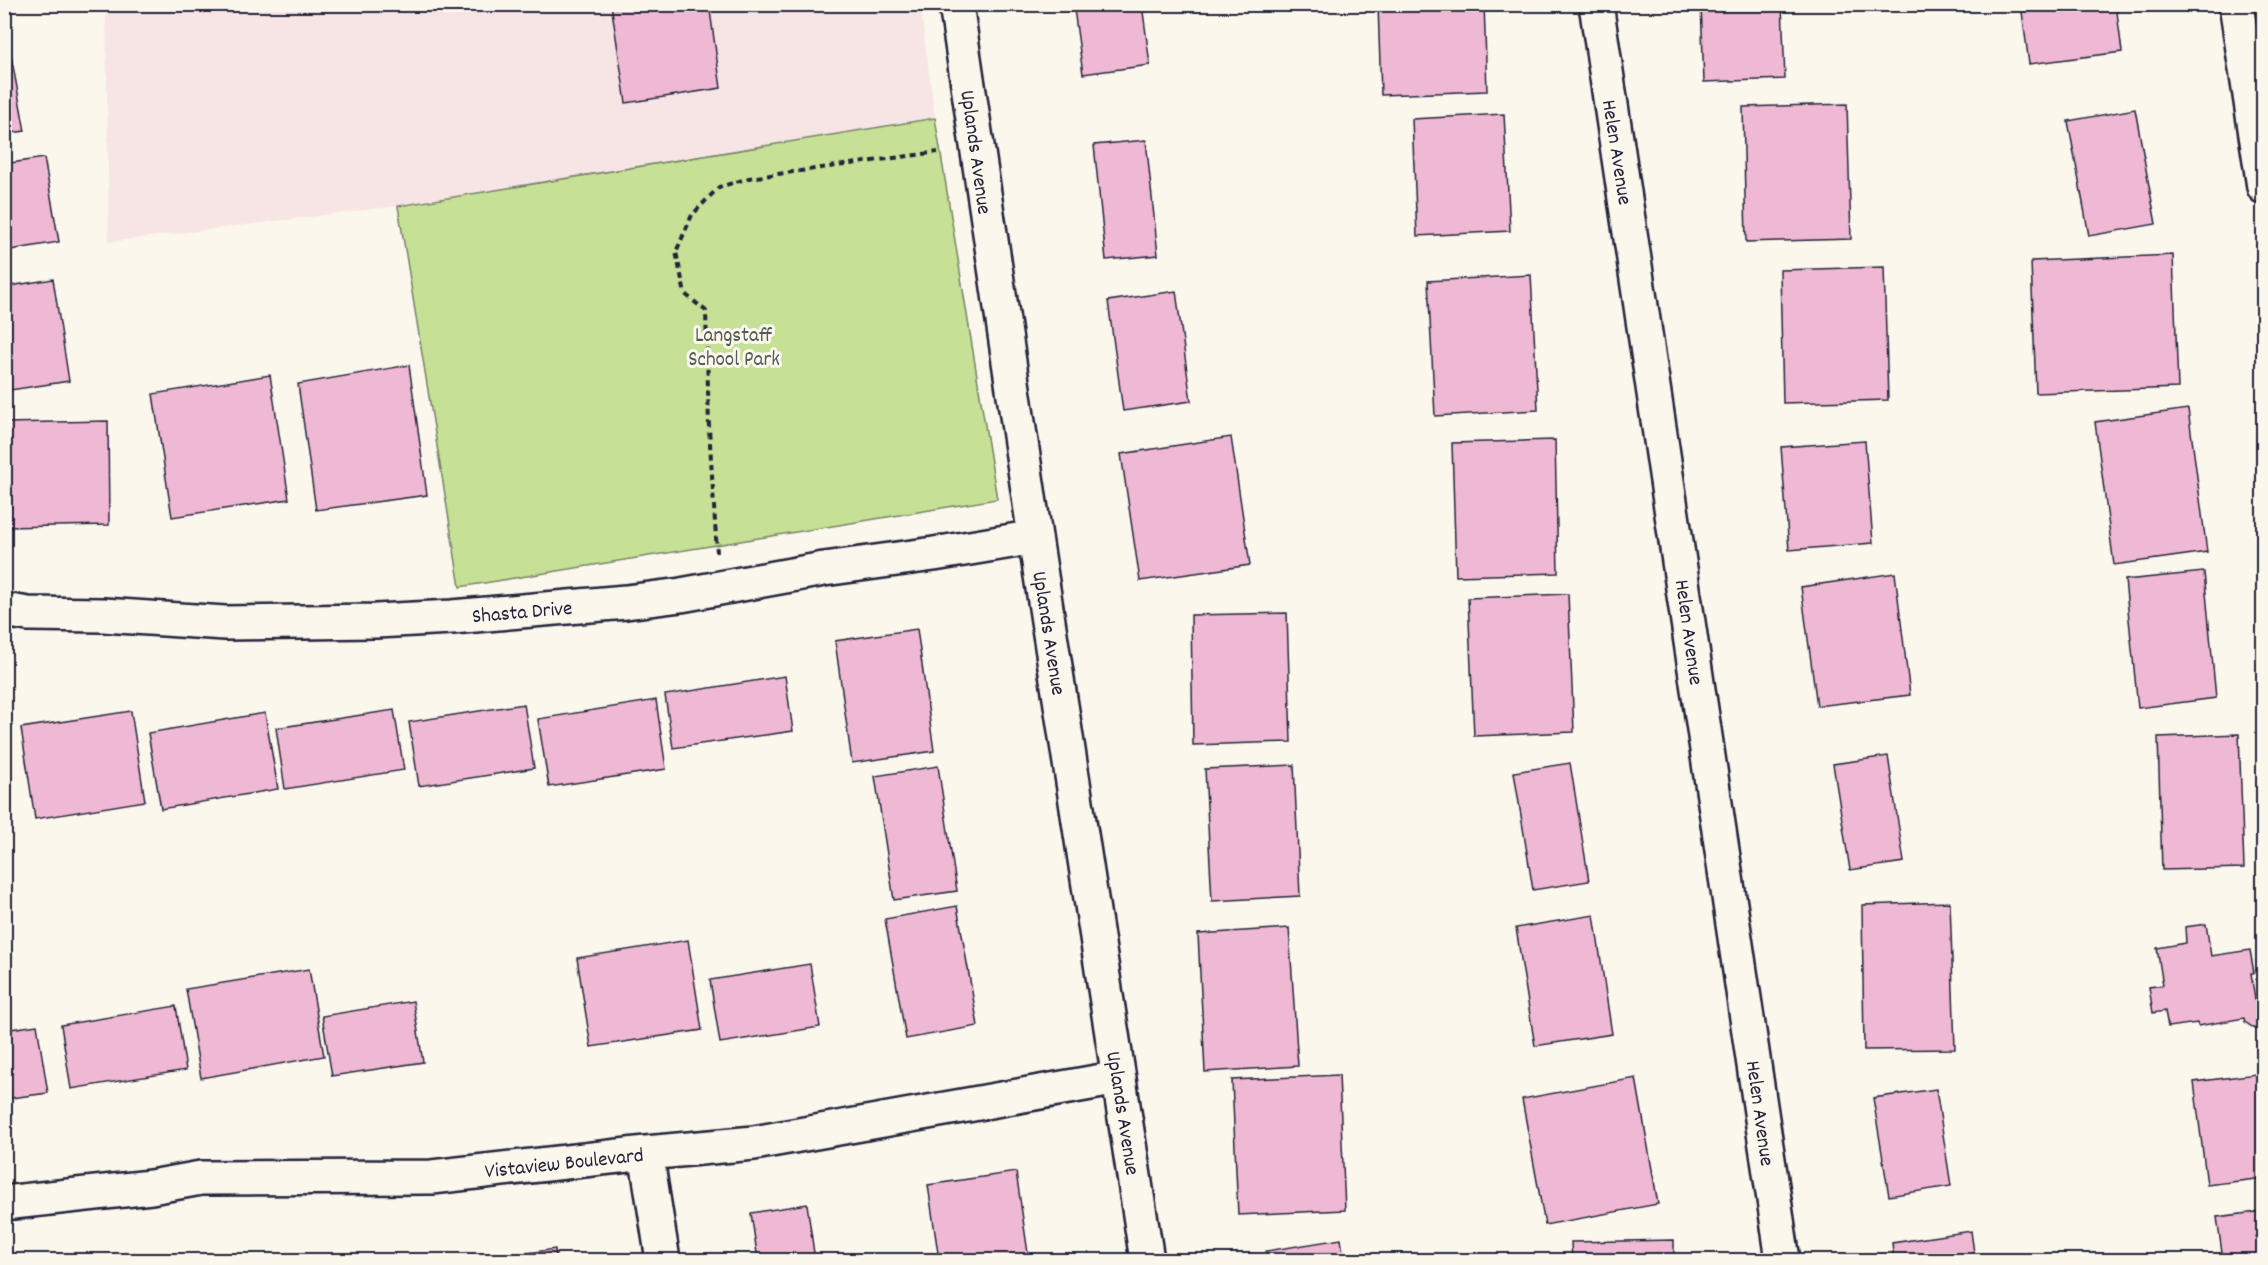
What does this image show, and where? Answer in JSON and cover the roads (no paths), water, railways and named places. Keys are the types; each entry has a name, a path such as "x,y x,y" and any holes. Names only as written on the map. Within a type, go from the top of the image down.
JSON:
{"street":[{"name":"Uplands Avenue","path":"956,4 1035,537 1147,1260"},
{"name":"Helen Avenue","path":"1596,4 1782,1260"},
{"path":"2236,4 2257,105 2264,187"},
{"name":"Shasta Drive","path":"4,610 28,614 103,615 225,624 452,617 681,595 720,586 1035,537"},
{"name":"Vistaview Boulevard","path":"4,1203 201,1178 432,1177 754,1143 1119,1078"},
{"path":"645,1153 663,1260"}],"park label":[{"name":"Langstaff School Park","path":"734,346"}]}
